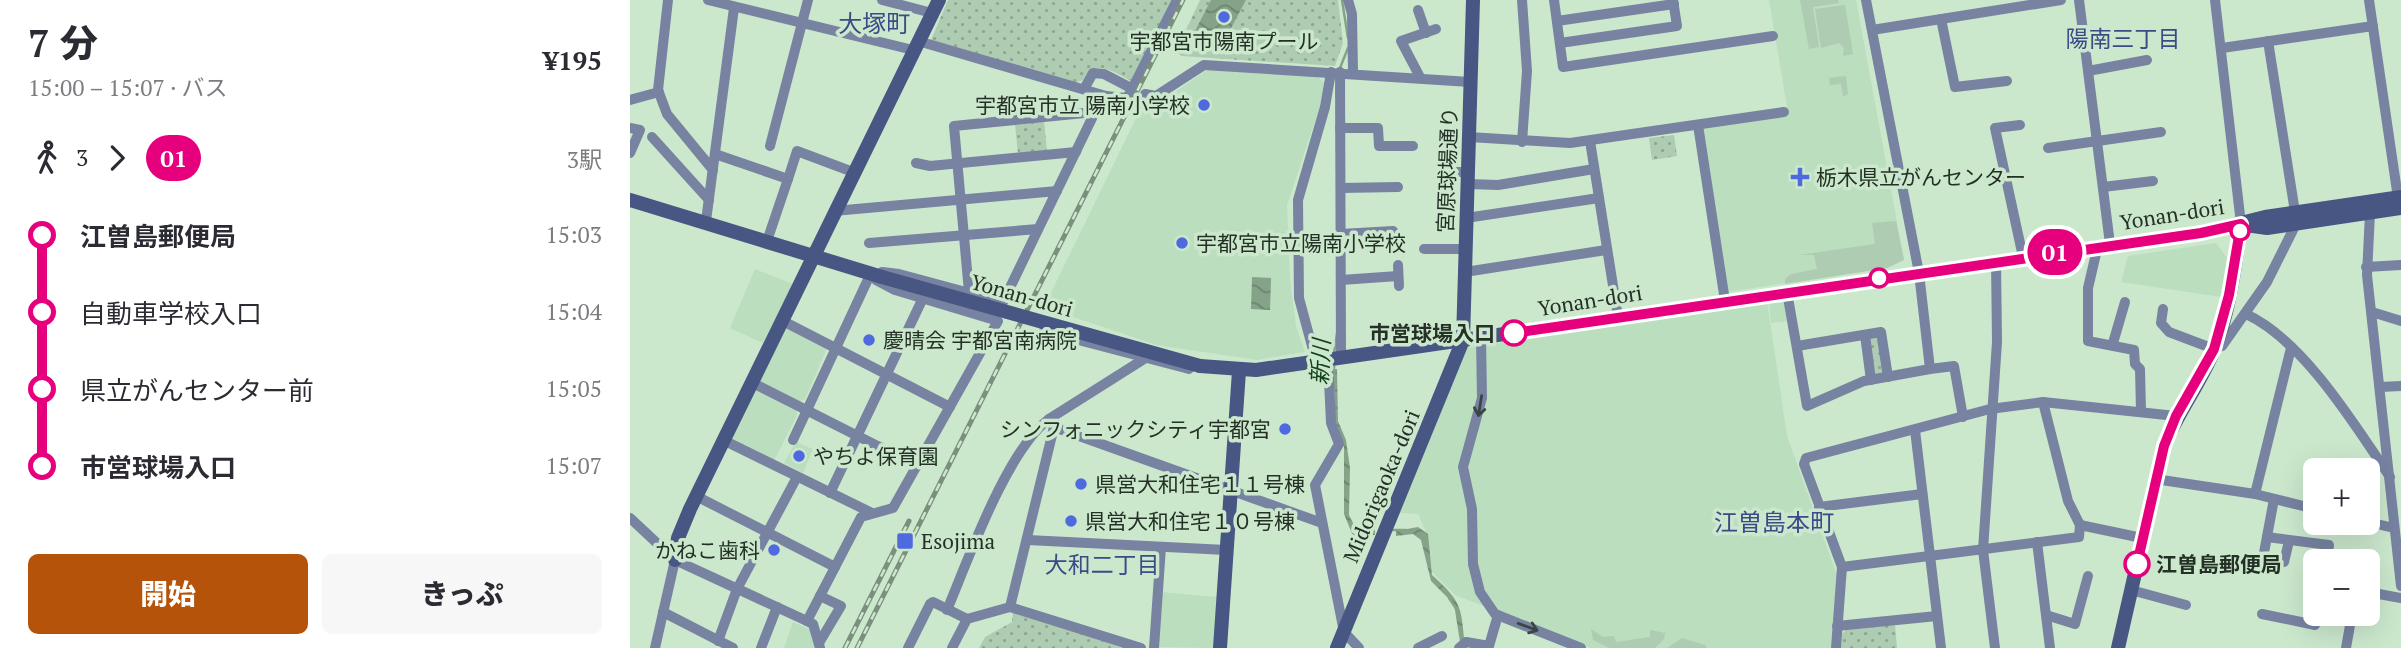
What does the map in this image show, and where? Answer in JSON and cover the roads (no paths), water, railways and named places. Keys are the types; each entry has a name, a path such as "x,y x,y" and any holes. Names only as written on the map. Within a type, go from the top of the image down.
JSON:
{"street":[{"path":"668,0 659,92 667,114 713,170"},
{"path":"708,0 802,24 915,46 1106,96 1125,98 1129,95 1177,0"},
{"path":"770,146 808,0"},
{"path":"654,648 678,538 696,496 935,6 882,0"},
{"path":"1348,0 1352,14 1353,72"},
{"name":"宮原球場通り","path":"1463,340 1473,0"},
{"path":"1522,0 1527,71 1522,142"},
{"path":"1554,0 1563,67 1773,36"},
{"path":"1866,0 1919,273 1930,369"},
{"path":"1872,30 2061,0"},
{"path":"2079,0 2103,187 2104,245 2088,288 2088,341 2134,349 2135,364 2140,369 2141,411"},
{"path":"2118,648 2155,479 2176,416 2214,349 2229,295 2241,224 2215,0"},
{"path":"2370,0 2400,201"},
{"path":"1557,21 1673,2 1677,26 1560,43"},
{"path":"706,221 734,8"},
{"path":"1418,10 1431,31 1401,41 1420,77"},
{"path":"1941,19 1955,87 2007,81"},
{"path":"2222,48 2373,26"},
{"path":"2163,309 2161,323 2169,332 2214,349 2222,346 2246,314 2284,252 2296,218 2269,41"},
{"path":"2088,71 2147,60"},
{"path":"1145,94 1156,96 1204,65 1353,72 1470,82"},
{"path":"1335,72 1340,128 1341,280 1328,359 1331,423 1339,444 1315,485 1344,632 1359,648"},
{"path":"1328,359 1300,298 1298,200 1335,72"},
{"path":"1084,89 1093,73 1104,74 1129,87"},
{"path":"630,100 659,92"},
{"path":"872,275 899,274 1003,302 1095,112 1106,96"},
{"path":"969,292 954,126 1095,112"},
{"path":"1469,137 1522,142 1590,141 1784,112"},
{"path":"1698,125 1725,301"},
{"path":"2020,125 1995,128 2023,257"},
{"path":"630,128 640,131 630,153"},
{"path":"1340,128 1378,128 1379,146 1413,146"},
{"path":"2048,148 2161,132"},
{"path":"652,137 709,200"},
{"path":"1590,141 1618,317"},
{"path":"767,241 797,151 853,172"},
{"path":"916,163 930,166 1076,152"},
{"path":"715,154 788,179"},
{"path":"1443,172 1498,185 1594,169"},
{"path":"2103,187 2153,181"},
{"path":"1341,188 1398,187"},
{"path":"834,211 1057,191"},
{"path":"1466,218 1598,198"},
{"name":"Yonan-dori","path":"630,200 706,221 872,275 1200,366 1239,371 2296,218"},
{"path":"2296,218 2370,213 2400,201"},
{"path":"2296,218 2400,201"},
{"path":"2370,213 2367,267 2401,586"},
{"path":"869,243 1038,229"},
{"path":"1341,234 1394,231"},
{"path":"1424,249 1466,249"},
{"path":"1465,272 1606,250"},
{"path":"1996,261 1997,342 1990,409 1983,550 1996,648"},
{"path":"1341,280 1399,281 1398,265"},
{"path":"2367,267 2401,265"},
{"path":"807,621 861,517 893,508 998,321 895,289 872,275"},
{"path":"793,440 872,275"},
{"path":"1787,292 1807,406 1871,380 1954,366 1964,417"},
{"path":"830,493 923,298"},
{"path":"2113,344 2125,302"},
{"path":"2372,312 2401,321"},
{"path":"2246,314 2267,323 2291,348 2344,409 2391,478"},
{"path":"1051,318 1191,358 1220,369"},
{"path":"781,320 950,407"},
{"path":"1044,331 1189,369 1220,369"},
{"path":"1797,346 1881,332 1888,377"},
{"path":"1865,335 1871,380"},
{"path":"1481,338 1482,398 1464,467 1472,509 1473,564 1480,592 1498,615 1581,648"},
{"name":"Midorigaoka-dori","path":"1337,648 1463,340"},
{"path":"2255,494 2291,348"},
{"path":"947,610 990,506 1035,429 1051,423 1144,359"},
{"path":"1220,648 1239,371"},
{"path":"751,382 917,466"},
{"path":"2381,387 2401,386"},
{"path":"1836,648 1842,567 1804,464 1806,458 1990,409 2043,402 2176,416"},
{"path":"1842,567 2079,537 2080,525 2068,501 2043,402"},
{"path":"1051,423 1322,523"},
{"path":"1010,607 1028,540 1051,423"},
{"path":"1915,430 1941,648"},
{"path":"723,440 872,513"},
{"path":"718,641 737,589 797,477"},
{"path":"2155,479 2255,494 2303,506"},
{"path":"1819,506 1922,494"},
{"path":"696,496 835,567"},
{"path":"2261,569 2274,499"},
{"path":"630,518 675,560 813,624 820,646"},
{"path":"2080,525 2142,537"},
{"path":"2380,527 2397,535"},
{"path":"2267,537 2289,541 2294,538 2329,545 2329,549"},
{"path":"1028,540 1226,550"},
{"path":"2284,562 2289,541"},
{"path":"2037,542 2050,648"},
{"path":"1154,648 1161,547"},
{"path":"2046,615 2075,624 2088,576"},
{"path":"2131,590 2186,605"},
{"path":"2380,594 2401,598"},
{"path":"820,596 841,606 820,646"},
{"path":"908,648 933,602 967,620 1010,607 1141,648"},
{"path":"761,648 777,607"},
{"path":"663,612 733,648"},
{"path":"2262,614 2303,623"},
{"path":"1459,648 1466,642 1489,646 1498,615"},
{"path":"1837,626 1937,616"},
{"path":"952,648 967,620"},
{"path":"2346,648 2350,626"},
{"path":"1418,648 1442,636"}],"water":[{"path":"1211,0 1246,0 1221,47 1194,33"},
{"path":"1252,277 1271,278 1270,310 1251,309"},
{"path":"1334,369 1337,369 1338,421 1346,440 1350,468 1349,515 1357,531 1375,530 1375,535 1353,536 1344,514 1344,447 1335,420"},
{"path":"1418,527 1428,534 1432,575 1450,592 1459,607 1465,648 1461,648 1454,604 1431,581 1421,540 1413,534 1396,536 1396,531"}],"waterway":[{"name":"新川","path":"1342,0 1348,38"},
{"name":"新川","path":"1340,68 1348,48"},
{"name":"新川","path":"1334,354 1337,333"},
{"name":"新川","path":"1334,364 1334,389"},
{"name":"新川","path":"1392,530 1406,530"},
{"name":"新川","path":"1449,598 1457,610"}],"railway":[{"path":"857,648 1183,0"},
{"path":"845,648 909,521"}],"place":[{"name":"宇都宮市陽南プール","path":"1224,17"},
{"name":"宇都宮市立 陽南小学校","path":"1204,105"},
{"name":"栃木県立がんセンター","path":"1800,177"},
{"name":"宇都宮市立陽南小学校","path":"1182,243"},
{"name":"市営球場入口","path":"1514,333"},
{"name":"慶晴会 宇都宮南病院","path":"869,340"},
{"name":"シンフォニックシティ宇都宮","path":"1285,429"},
{"name":"やちよ保育園","path":"799,456"},
{"name":"県営大和住宅１１号棟","path":"1081,484"},
{"name":"県営大和住宅１０号棟","path":"1071,521"},
{"name":"Esojima","path":"905,541"},
{"name":"かねこ歯科","path":"774,550"},
{"name":"江曽島郵便局","path":"2137,564"}],"district":[{"name":"大塚町","path":"874,23"},
{"name":"陽南三丁目","path":"2123,38"},
{"name":"江曽島本町","path":"1774,522"},
{"name":"大和二丁目","path":"1102,564"}]}
